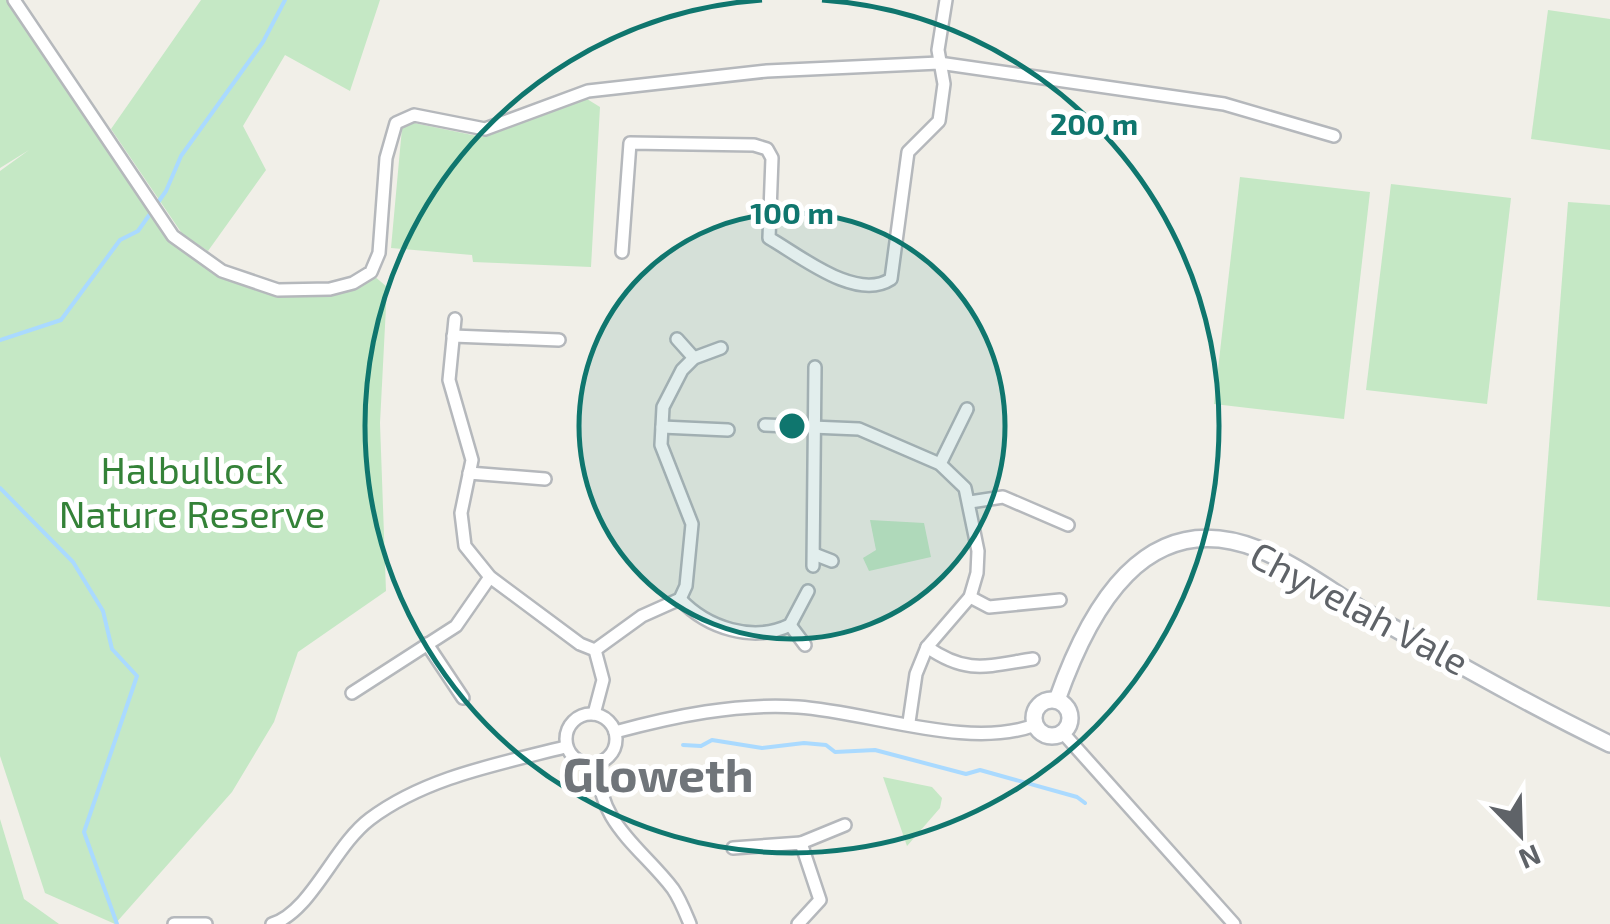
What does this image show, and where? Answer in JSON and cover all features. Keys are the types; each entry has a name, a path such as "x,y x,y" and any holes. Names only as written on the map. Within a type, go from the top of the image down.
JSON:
{"street":[{"path":"14,0 150,204 183,246 222,272 278,290 330,289 353,283 371,272 379,253 386,158 396,123 414,115 485,130 588,91 767,70 940,63 1224,104 1334,136"},
{"path":"622,252 630,143 754,145 767,150 772,158 768,238 848,282 884,284 891,279 908,152 938,121 944,84 940,63 946,0"},
{"path":"455,319 449,380 467,438 469,473 461,531 474,560 490,576 580,644 595,650"},
{"path":"453,336 559,340"},
{"path":"677,339 694,358"},
{"path":"595,650 642,616 680,599 691,565 692,524 666,464 662,427 669,390 694,358 721,348"},
{"path":"814,366 814,560 832,561"},
{"path":"940,464 966,409"},
{"path":"765,425 859,429 940,464 956,475 970,502 978,551 970,597 926,648 916,674 909,722"},
{"path":"662,427 728,430"},
{"path":"469,473 545,479"},
{"path":"970,502 1003,497 1068,525"},
{"name":"Chyvelah Vale","path":"1034,725 1038,707 1057,700 1080,641 1121,576 1147,557 1180,544 1231,542 1284,562 1372,616 1610,744"},
{"path":"352,693 456,626 490,576"},
{"path":"680,599 709,620 738,632 758,634 790,626 801,612 808,591"},
{"path":"970,597 989,607 1060,600"},
{"path":"790,626 805,645"},
{"path":"428,644 462,698"},
{"path":"926,648 952,665 972,668 1034,659"},
{"path":"594,714 603,680 595,650"},
{"path":"1057,700 1070,718 1063,733"},
{"path":"615,732 696,714 763,706 828,710 981,735 1034,725 1043,734 1063,733"},
{"path":"565,747 572,722 594,714 607,720 615,732 615,747 600,763 602,788 614,823 675,892 690,924"},
{"path":"1063,733 1234,924"},
{"path":"565,747 578,762 600,763"},
{"path":"272,924 285,920 299,907 340,847 400,798 565,747"},
{"path":"734,848 801,843 845,826"},
{"path":"798,924 820,900 801,843"},
{"path":"174,924 206,924"}],"green space":[{"name":"Halbullock Nature Reserve","path":"0,0 14,0 81,112 85,110 183,246 243,279 277,290 312,289 373,275 387,287 380,423 386,591 298,652 274,722 232,792 115,924 45,893 0,756 0,171 29,150 0,168"},
{"path":"201,0 380,0 350,91 285,55 243,126 266,170 208,251 183,235 111,129"},
{"path":"1548,10 1610,19 1610,150 1531,139"},
{"path":"587,99 600,107 591,267 473,262 472,255 391,248 402,128 414,123 482,137"},
{"path":"1240,177 1370,192 1344,419 1214,404"},
{"path":"1391,184 1511,198 1487,404 1366,390"},
{"path":"1568,202 1610,205 1610,607 1537,600"},
{"path":"870,520 924,523 931,557 869,571 863,558 876,550"},
{"path":"883,777 932,787 942,798 940,808 907,846"},
{"path":"0,819 24,899 59,924 0,924"}],"waterway":[{"path":"0,340 61,320 120,240 138,231 166,191 181,156 263,42 285,0"},
{"path":"0,488 73,562 103,611 112,649 137,676 84,832 117,924"},
{"path":"683,745 701,746 712,740 762,748 804,743 826,745 835,752 875,750 966,774 980,770 1077,797 1085,803"}],"district":[{"name":"Gloweth","path":"658,775"}]}
